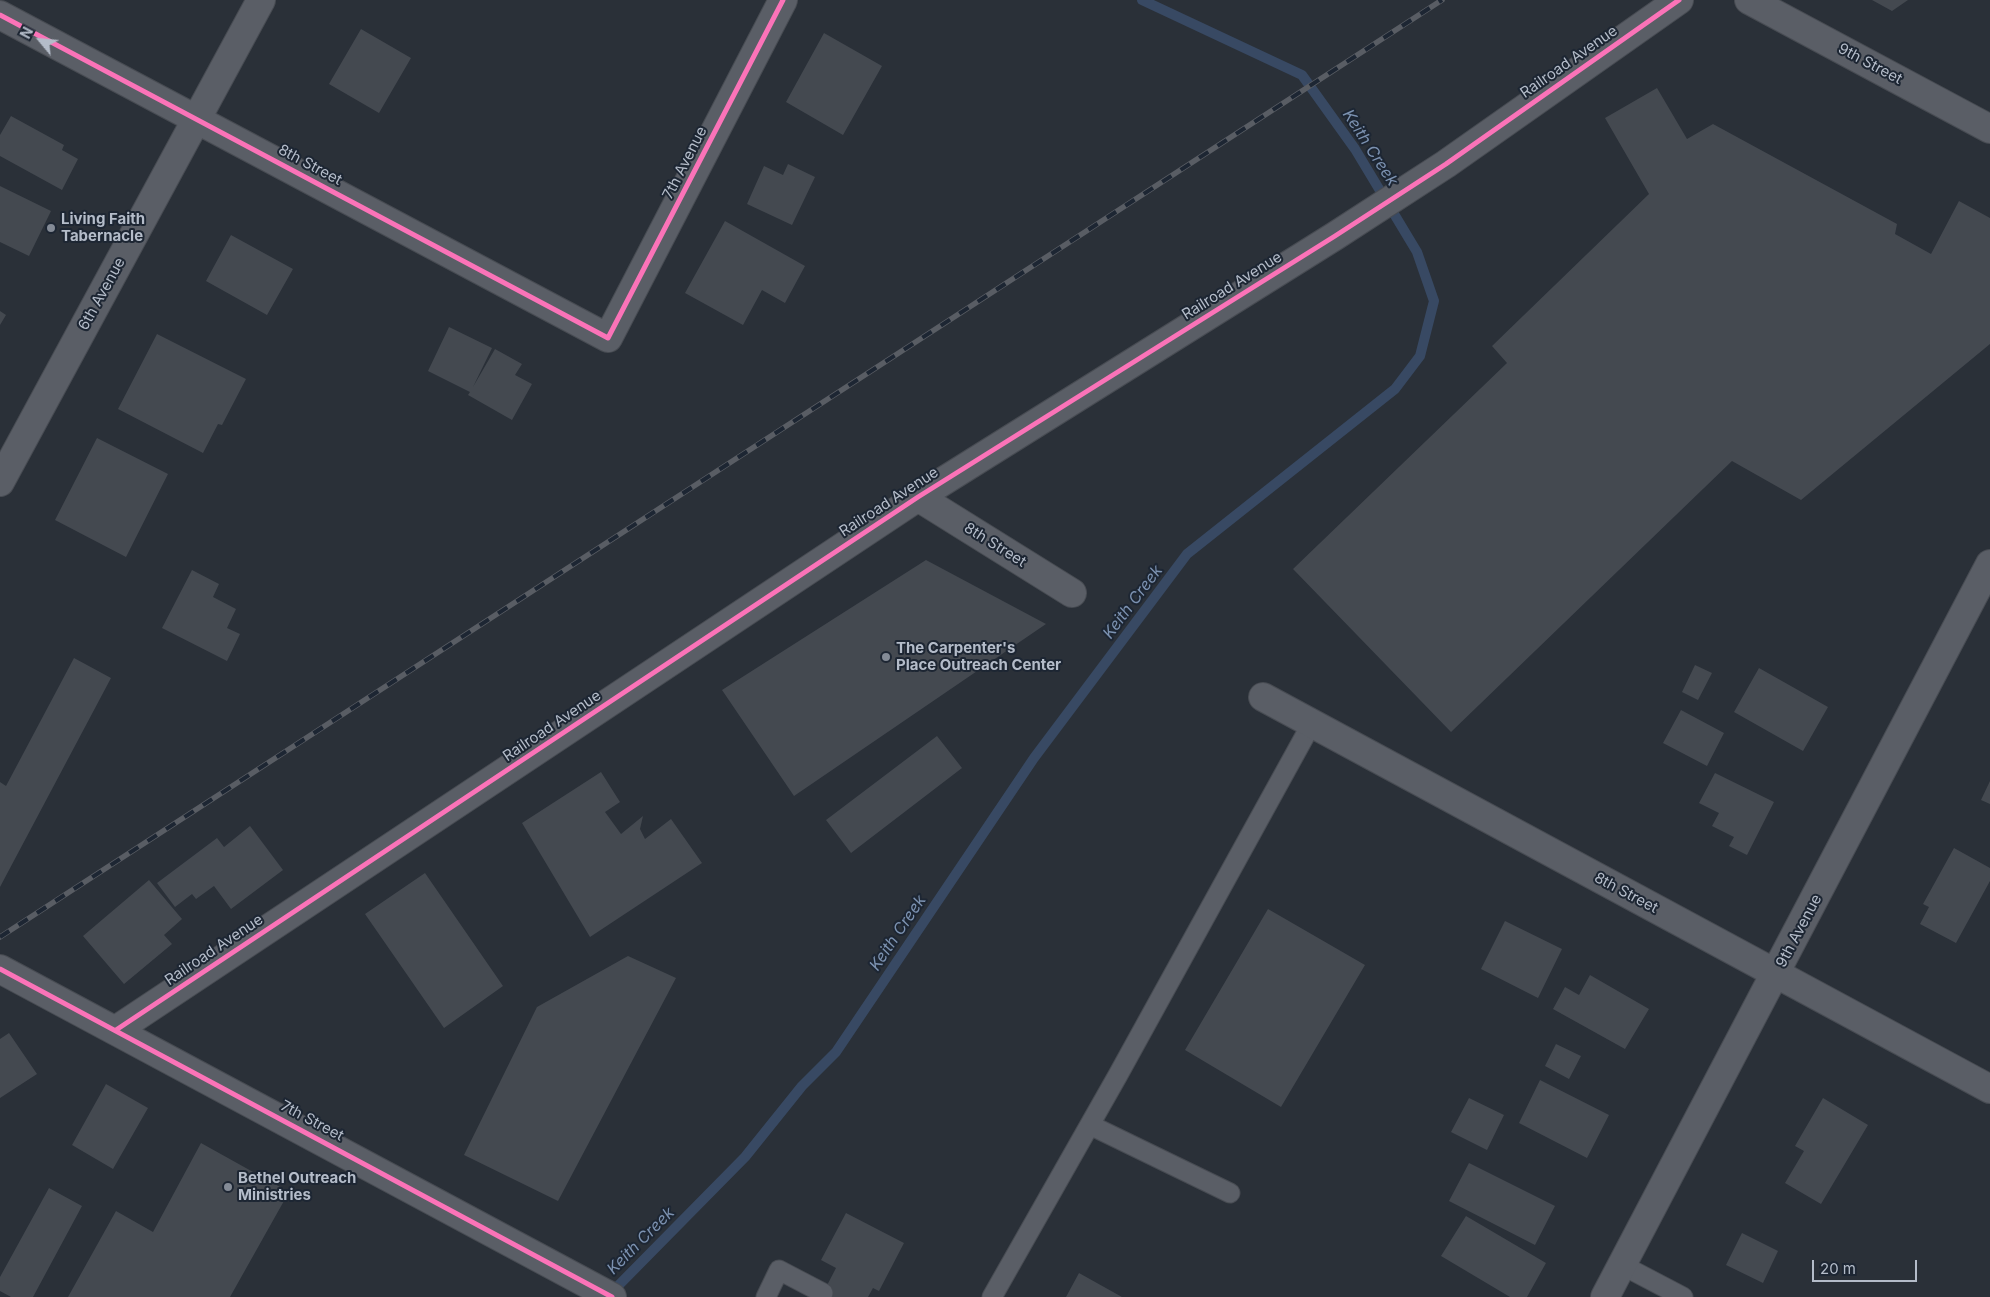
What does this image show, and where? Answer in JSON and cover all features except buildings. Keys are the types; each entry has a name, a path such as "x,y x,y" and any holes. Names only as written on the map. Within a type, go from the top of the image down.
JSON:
{"street":[{"name":"6th Avenue","path":"0,482 261,0"},
{"name":"7th Avenue","path":"608,338 783,0"},
{"name":"Railroad Avenue","path":"116,1030 918,497 1335,236 1446,164 1679,0"},
{"name":"9th Street","path":"1749,0 1990,129"},
{"name":"8th Street","path":"0,15 608,338"},
{"name":"8th Street","path":"918,497 1072,593"},
{"name":"9th Avenue","path":"1605,1297 1990,564"},
{"name":"8th Street","path":"1264,697 1990,1089"},
{"name":"7th Street","path":"0,969 612,1297"}],"lane":[{"path":"992,1297 1090,1125 1312,723"},
{"path":"1090,1125 1230,1193"},
{"path":"1622,1265 1683,1297"},
{"path":"766,1297 779,1270 823,1293"}],"waterway":[{"name":"Keith Creek","path":"610,1294 745,1157 802,1086 836,1052 1034,758 1187,554 1395,389 1420,356 1434,301 1417,252 1355,149 1302,75 1142,0"}],"railway":[{"path":"0,937 1442,0"}],"cycle path":[{"path":"0,15 608,338 783,0"},
{"path":"116,1030 918,497 1335,236 1446,164 1679,0"},
{"path":"0,969 612,1297"}],"place":[{"name":"Living Faith Tabernacle","path":"51,228"},
{"name":"The Carpenter's Place Outreach Center","path":"886,657"},
{"name":"Bethel Outreach Ministries","path":"228,1187"}]}
